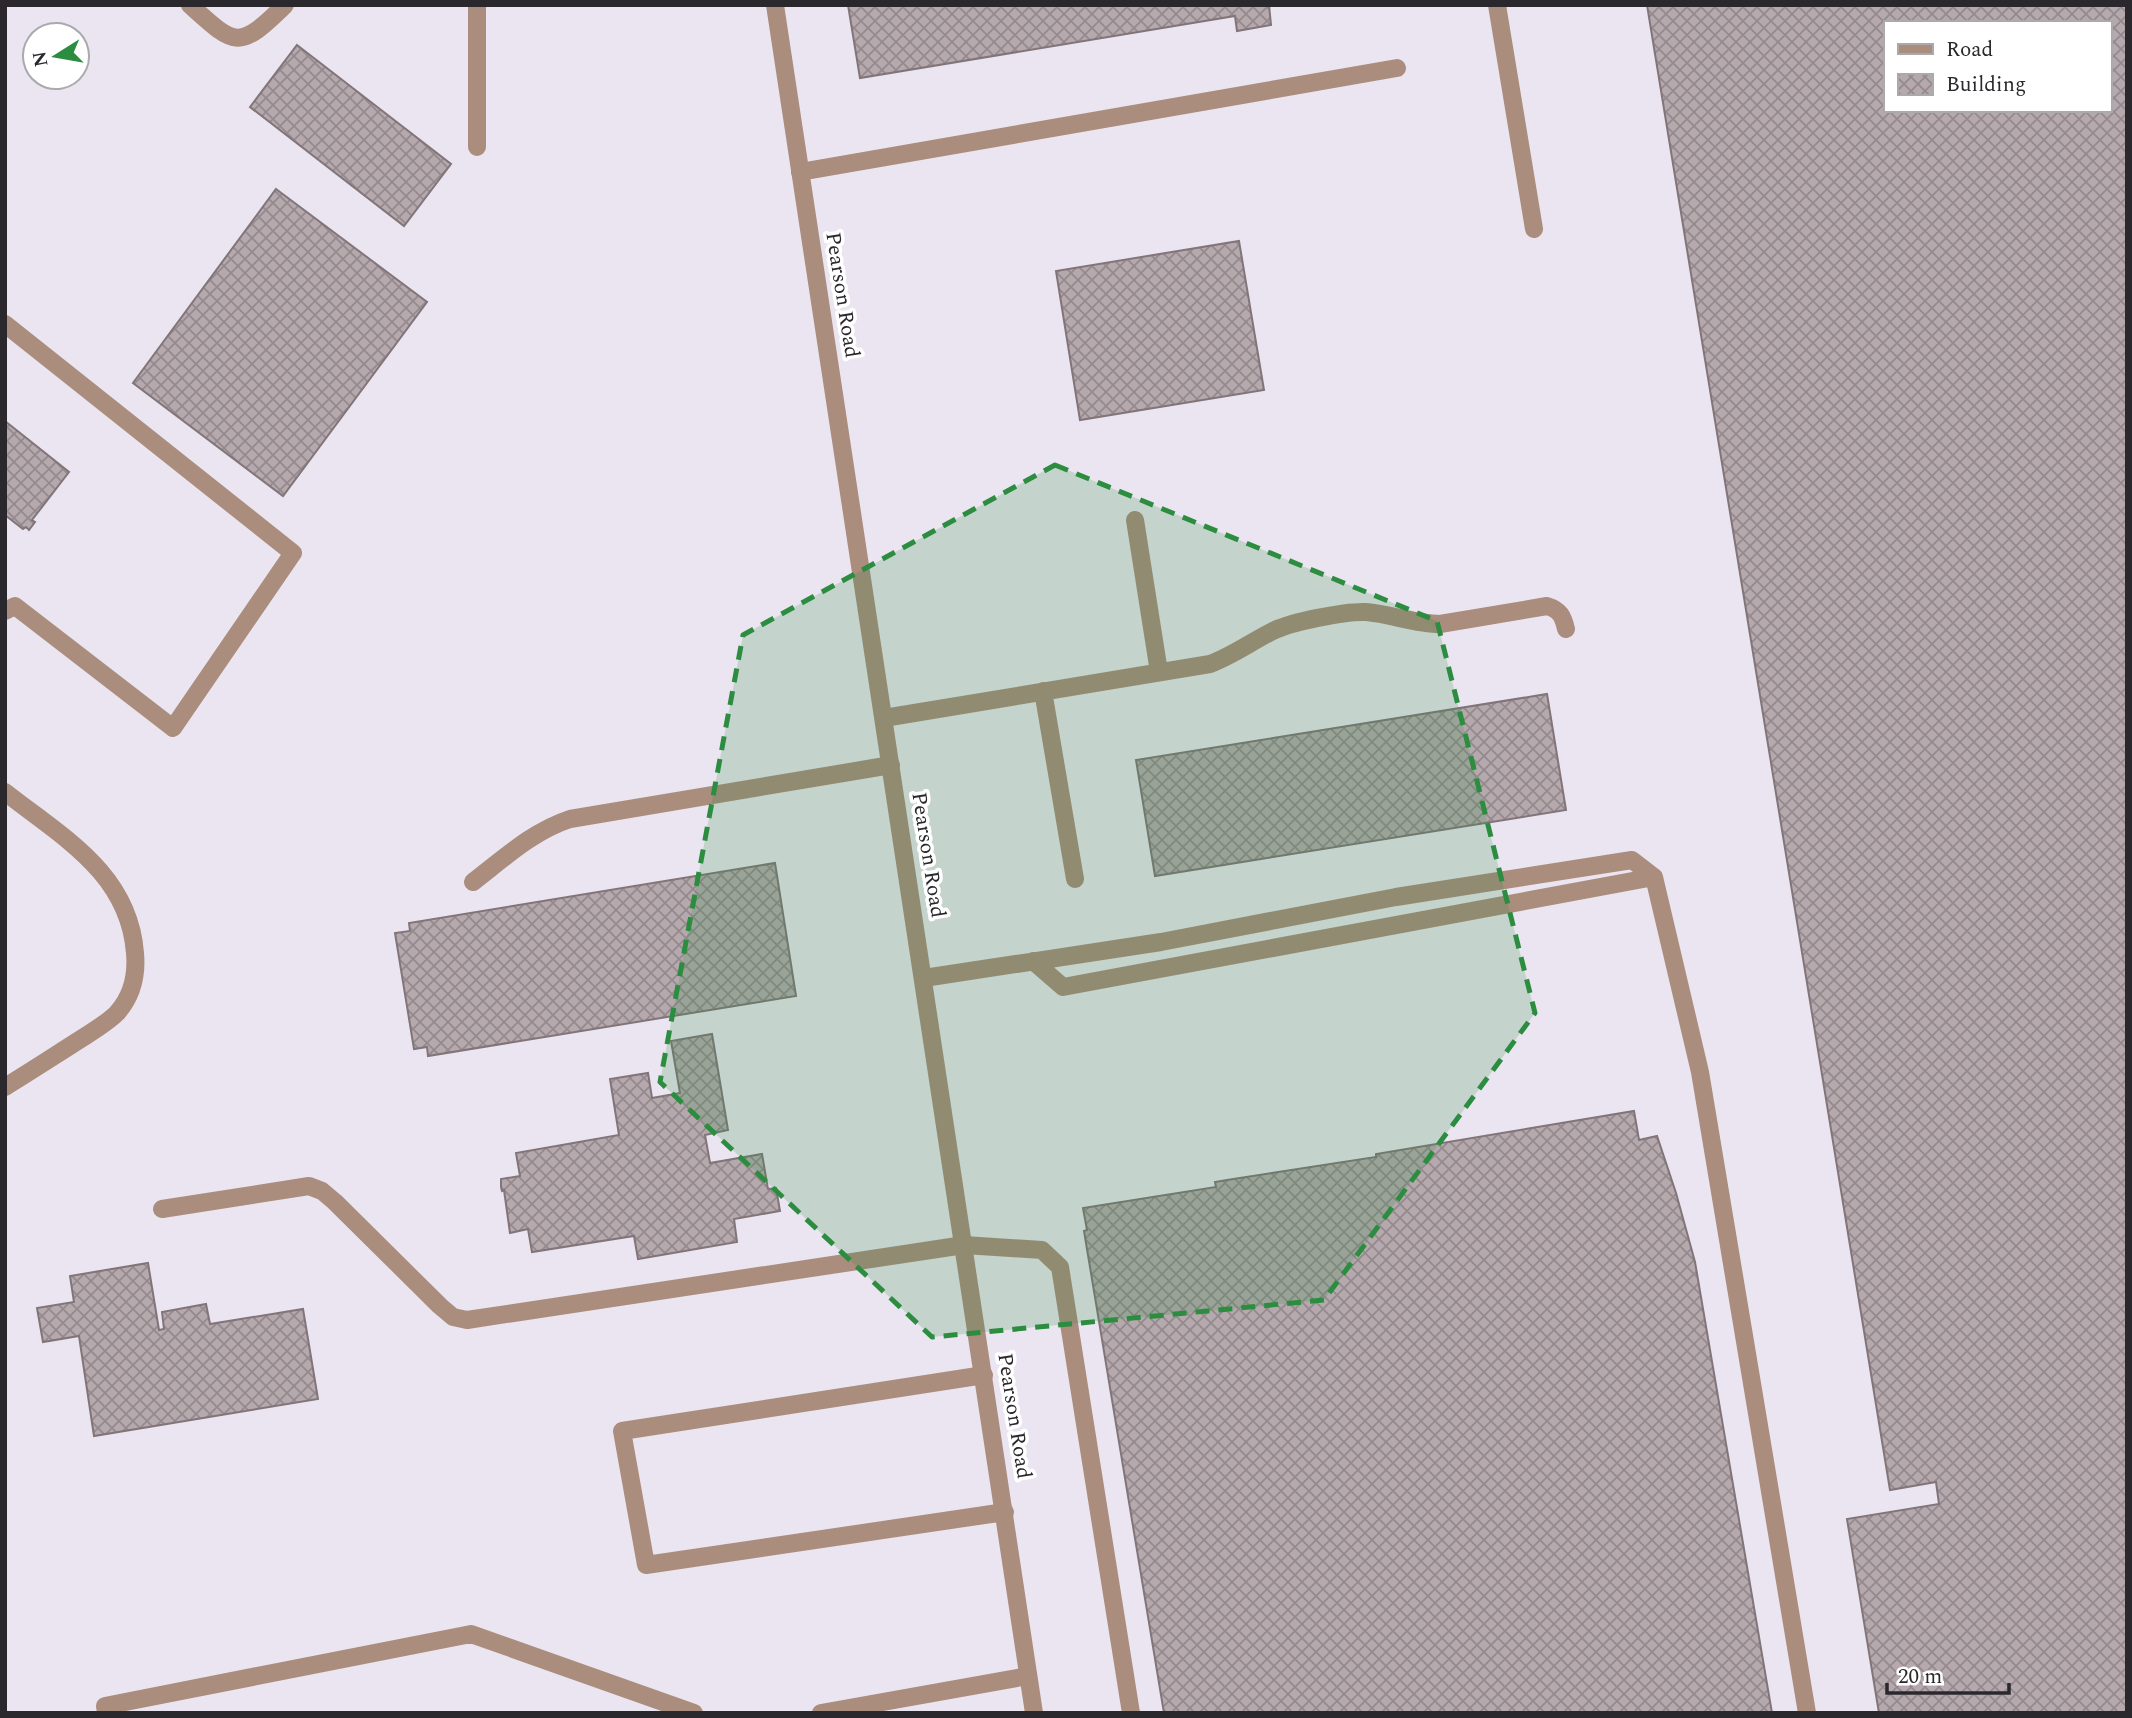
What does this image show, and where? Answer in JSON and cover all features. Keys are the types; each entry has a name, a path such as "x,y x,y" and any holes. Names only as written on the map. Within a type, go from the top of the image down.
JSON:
{"street":[{"path":"190,5 226,36 241,38 261,28 285,5"},
{"path":"477,5 477,147"},
{"name":"Pearson Road","path":"775,5 1034,1713"},
{"path":"1497,5 1534,229"},
{"path":"800,172 1396,68"},
{"path":"5,324 293,553 173,728 9,605"},
{"path":"1135,520 1159,672"},
{"path":"884,718 1210,664 1286,625 1351,613 1366,612 1440,624 1547,606 1556,609 1563,617 1566,629"},
{"path":"1043,691 1075,879"},
{"path":"473,882 531,838 550,826 570,819 891,765"},
{"path":"5,792 95,864 114,887 134,935 136,963 132,990 118,1012 5,1087"},
{"path":"923,978 1161,942 1396,897 1632,860 1654,877 1700,1072 1807,1713"},
{"path":"1033,961 1063,987 1654,877"},
{"path":"162,1209 309,1186 322,1191 335,1202 440,1306 453,1317 467,1320 964,1245 1042,1250 1060,1266 1131,1713"},
{"path":"984,1375 622,1431 646,1565 1005,1512"},
{"path":"106,1713 105,1706 471,1634 694,1713"},
{"path":"821,1713 1028,1676"}],"highlighted area":[{"path":"1055,465 1437,621 1535,1013 1324,1300 932,1337 660,1082 743,635"}],"building":[{"path":"848,5 1269,5 1271,25 1237,31 1235,16 860,78"},
{"path":"1647,5 2127,5 2127,1713 1879,1713 1847,1519 1939,1504 1936,1482 1890,1490"},
{"path":"297,45 451,164 404,226 250,107"},
{"path":"276,189 427,302 283,496 133,383"},
{"path":"1239,241 1264,390 1080,420 1056,271"},
{"path":"5,421 69,472 32,520 35,522 29,530 26,527 23,529 5,515"},
{"path":"1547,694 1566,810 1155,876 1136,760"},
{"path":"775,863 796,996 428,1056 427,1047 414,1049 395,933 410,931 409,923"},
{"path":"712,1034 728,1130 705,1135 710,1163 762,1154 768,1189 776,1188 780,1211 734,1219 737,1242 638,1259 634,1236 532,1252 528,1229 510,1233 501,1179 520,1176 516,1153 619,1135 610,1079 648,1073 652,1098 680,1093 671,1041"},
{"path":"1634,1111 1639,1140 1657,1136 1695,1262 1772,1713 1164,1713 1084,1231 1087,1230 1083,1208 1216,1187 1215,1182 1376,1157 1376,1154"},
{"path":"148,1263 159,1330 164,1329 162,1312 206,1304 210,1324 303,1309 318,1399 94,1436 79,1336 43,1342 37,1308 74,1302 70,1276"}]}
